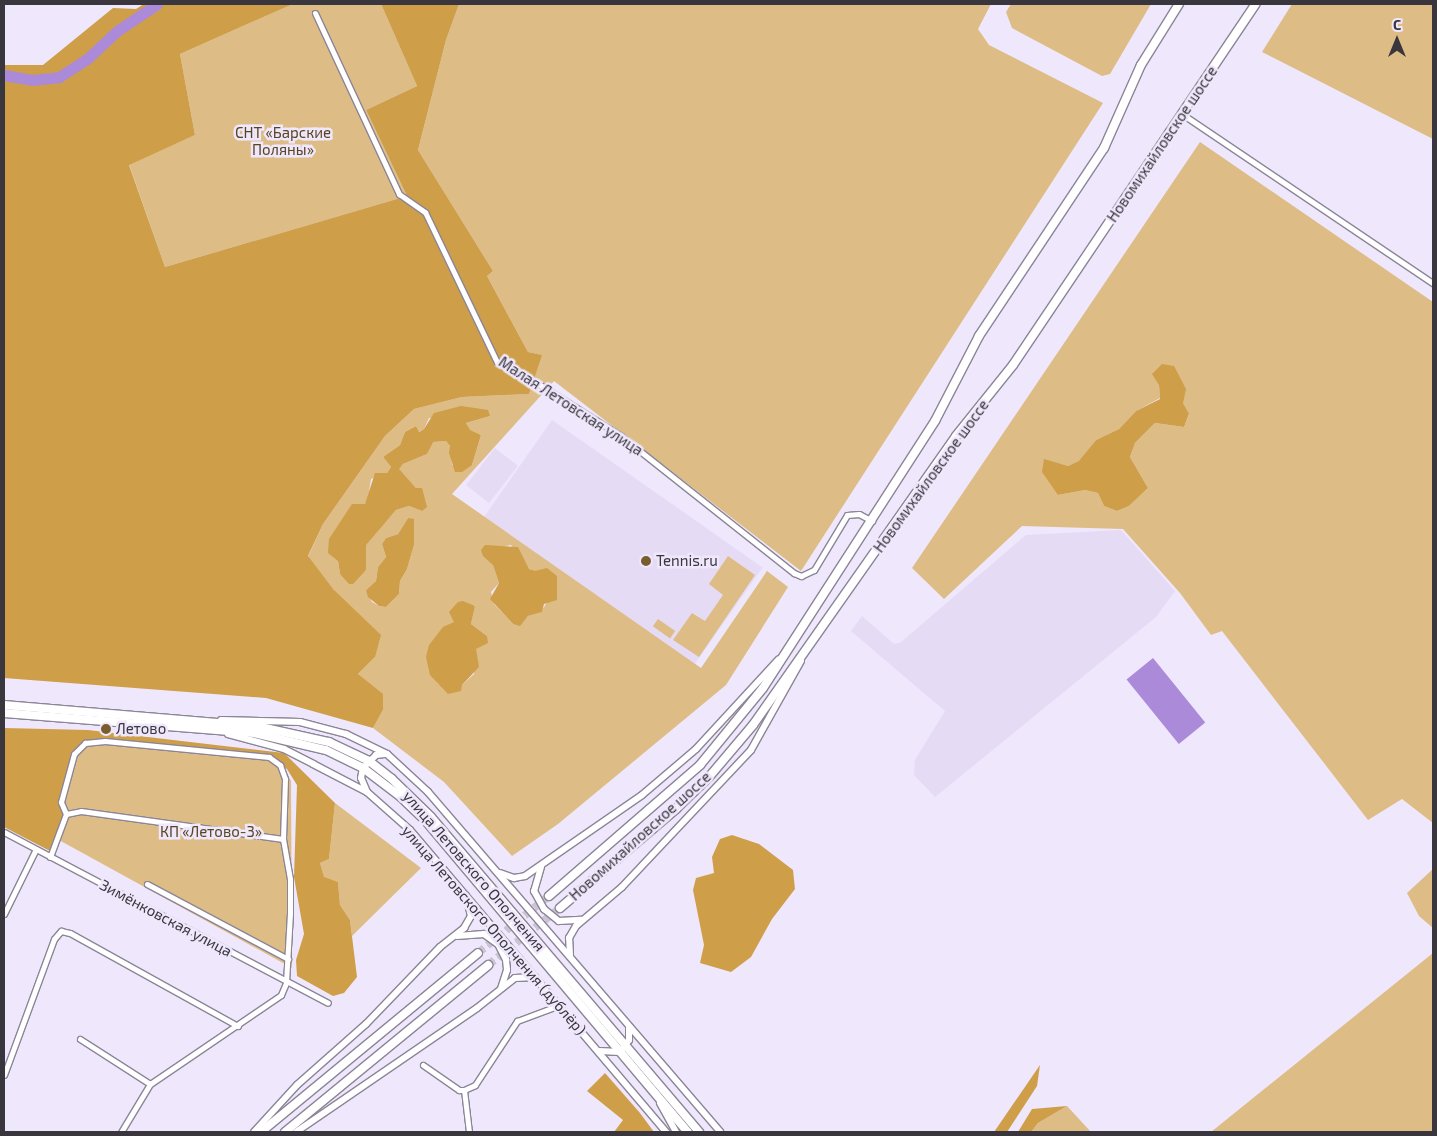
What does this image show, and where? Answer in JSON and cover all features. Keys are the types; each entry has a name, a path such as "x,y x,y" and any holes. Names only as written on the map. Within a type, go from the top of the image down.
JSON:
{"main road":[{"name":"Новомихайловское шоссе","path":"549,896 700,765 742,717 792,645 935,421 979,336 1104,148 1141,65 1179,4"},
{"name":"Новомихайловское шоссе","path":"560,908 709,777 753,726 956,436 1013,365 1256,4"},
{"name":"улица Летовского Ополчения","path":"4,704 209,720 292,732 329,742 368,761 392,779 431,817 623,1049 656,1095 688,1132"},
{"name":"улица Летовского Ополчения","path":"4,713 212,730 291,739 326,750 363,768 401,797 425,820 623,1049 699,1132"},
{"path":"261,1132 478,954"},
{"path":"285,1132 488,965"}],"street":[{"name":"Малая Летовская улица","path":"315,13 399,194 425,212 497,362 522,373 621,436 794,573 801,576 814,570 847,515 858,514 872,521"},
{"path":"1182,114 1433,283"},
{"path":"495,869 508,877 520,878 668,774 696,749 792,645"},
{"path":"571,958 569,938 585,919 622,887 751,750 804,655"},
{"path":"209,720 300,722 346,734 387,754 428,792 720,1132"},
{"name":"улица Летовского Ополчения (дублёр)","path":"212,730 284,749 367,792 410,830 464,890 666,1132"},
{"path":"50,857 66,814 61,802 74,754 85,744 104,741 269,757 280,765 285,779 283,839 290,879 288,959 286,983 281,995 150,1084 121,1132"},
{"path":"367,792 361,778 363,768 376,755 387,754"},
{"path":"66,814 81,811 283,839"},
{"name":"Зимёнковская улица","path":"4,832 286,983 328,1003"},
{"path":"4,914 36,849"},
{"path":"544,862 537,873 534,891 544,909 559,921 585,919"},
{"path":"147,884 288,959"},
{"path":"254,1132 298,1085 366,1024 453,937 471,916 464,890"},
{"path":"4,1075 54,939 61,932 70,933 238,1026"},
{"path":"453,937 475,932 484,934 498,944 506,960 507,970 500,989"},
{"path":"296,1132 338,1106 519,976 530,976 538,979"},
{"path":"423,1065 459,1090 464,1090 475,1085 516,1021 560,1005"},
{"path":"599,1052 623,1049 629,1027"},
{"path":"80,1039 150,1084"},
{"path":"464,1090 469,1132"},
{"path":"656,1095 676,1132"}],"shaded area":[{"path":"144,4 293,4 180,54 195,135 129,165 165,267 407,196 366,110 417,86 381,4 459,4 446,40 418,150 493,271 487,276 528,352 542,355 529,394 462,397 414,409 385,436 323,524 308,556 334,590 381,635 375,657 358,674 383,694 383,710 373,728 266,698 4,678 4,65 43,65 113,8 136,9"},
{"path":"1162,364 1174,366 1186,389 1183,403 1189,414 1184,427 1155,423 1135,443 1130,457 1148,488 1129,506 1117,511 1104,506 1098,493 1085,490 1058,495 1042,472 1044,459 1068,466 1079,461 1096,440 1119,429 1136,411 1160,399 1159,385 1152,374"},
{"path":"461,406 488,410 490,416 466,423 470,430 481,435 472,465 462,472 455,472 449,453 450,446 446,441 433,442 427,454 403,464 399,469 416,488 422,488 427,507 422,511 409,506 396,510 366,545 366,570 353,584 349,584 340,574 338,561 328,553 329,539 352,504 365,504 375,473 387,473 391,467 383,457 400,445 405,432 416,426 419,432 424,429 434,413"},
{"path":"552,420 763,567 695,664 484,517"},
{"path":"495,448 518,466 489,503 466,485"},
{"path":"408,518 414,519 414,545 407,569 400,581 399,594 386,607 379,606 368,597 366,590 376,581 378,567 386,557 382,544 386,538 398,534"},
{"path":"1121,530 1175,591 1156,617 935,797 914,775 915,760 945,711 851,631 862,616 894,644 900,643 1026,535"},
{"path":"485,545 518,547 529,569 535,571 547,568 557,576 557,600 544,604 542,612 528,616 520,626 513,624 490,599 499,583 493,565 483,556 481,550"},
{"path":"463,601 475,606 471,624 487,636 488,643 476,649 479,667 462,685 461,691 448,694 430,675 426,657 429,645 443,627 454,622 449,612 458,602"},
{"path":"1153,658 1205,723 1179,744 1127,679"},
{"path":"4,728 88,730 284,753 335,803 329,859 320,863 324,877 338,882 340,905 350,920 357,977 344,993 333,996 297,976 296,960 304,934 294,877 297,785 287,769 270,757 103,741 84,745 73,757 65,793 64,822 50,851 4,827"},
{"path":"732,835 759,844 793,870 795,889 772,919 751,957 731,972 700,963 704,945 693,890 696,878 714,873 712,857 720,839"},
{"path":"1040,1065 1037,1086 1007,1132 994,1132"},
{"path":"605,1073 654,1132 614,1132 623,1120 587,1091"},
{"path":"1067,1106 1038,1123 1031,1132 1018,1132 1032,1109"}],"green space":[{"name":"СНТ «Барские Поляны»","path":"293,4 381,4 417,86 366,110 407,196 165,267 129,164 195,135 180,54"},
{"path":"459,4 991,4 978,29 989,45 1103,103 801,571 554,381 452,494 701,668 767,571 788,587 726,685 558,824 512,856 444,782 373,728 383,710 358,674 375,657 334,590 308,557 323,524 385,436 414,409 462,397 529,394 541,355 528,352 487,276 493,271 418,150 446,40","holes":["490,416 466,423 469,430 481,435 472,465 452,465 450,446 446,441 432,442 427,454 403,464 398,469 416,488 422,511 409,506 396,510 365,545 366,570 355,579 340,574 338,561 368,498 371,479 387,473 391,467 383,457 400,445 405,432 416,426 418,432 424,429 429,418","408,518 414,545 407,569 400,581 399,594 386,607 379,606 372,602 366,590 376,581 378,567 386,557 382,544 386,538 398,534","511,545 529,569 555,582 555,589 541,612 528,616 520,625 513,624 494,604 491,592 499,583 493,565 499,547","475,605 471,624 487,636 476,649 474,674 462,685 438,684 436,678 449,627"]},
{"path":"1011,4 1151,4 1110,74 1102,76 1012,28 1006,12"},
{"path":"1292,4 1433,4 1433,139 1262,52"},
{"path":"1200,142 1433,302 1433,823 1402,799 1368,820 1222,631 1211,635 1180,593 1123,529 1022,526 944,599 912,568","holes":["1159,385 1183,403 1189,415 1184,427 1155,423 1135,443 1130,457 1148,488 1129,506 1117,511 1104,506 1098,493 1085,490 1058,495 1044,460 1068,466 1080,461 1096,440 1119,429 1136,411 1160,398"]},
{"path":"728,556 755,575 699,657 673,640 692,613 705,621 723,595 709,584"},
{"path":"658,619 675,631 670,638 653,626"},
{"name":"КП «Летово-3»","path":"90,739 277,758 291,781 292,968 59,840 69,754"},
{"path":"335,803 421,868 352,936 350,920 340,905 338,882 324,878 320,863 329,859"},
{"path":"1433,869 1433,928 1419,916 1407,893"},
{"path":"1433,953 1433,1132 1211,1132"},
{"path":"1067,1106 1091,1132 1031,1132 1038,1123"}],"waterway":[{"path":"4,75 32,80 59,77 87,59 117,31 157,4"}],"tunnel":[{"path":"478,953 549,896"},
{"path":"488,965 560,908"}],"place":[{"name":"Tennis.ru","path":"646,561"},
{"name":"Летово","path":"106,729"}]}
